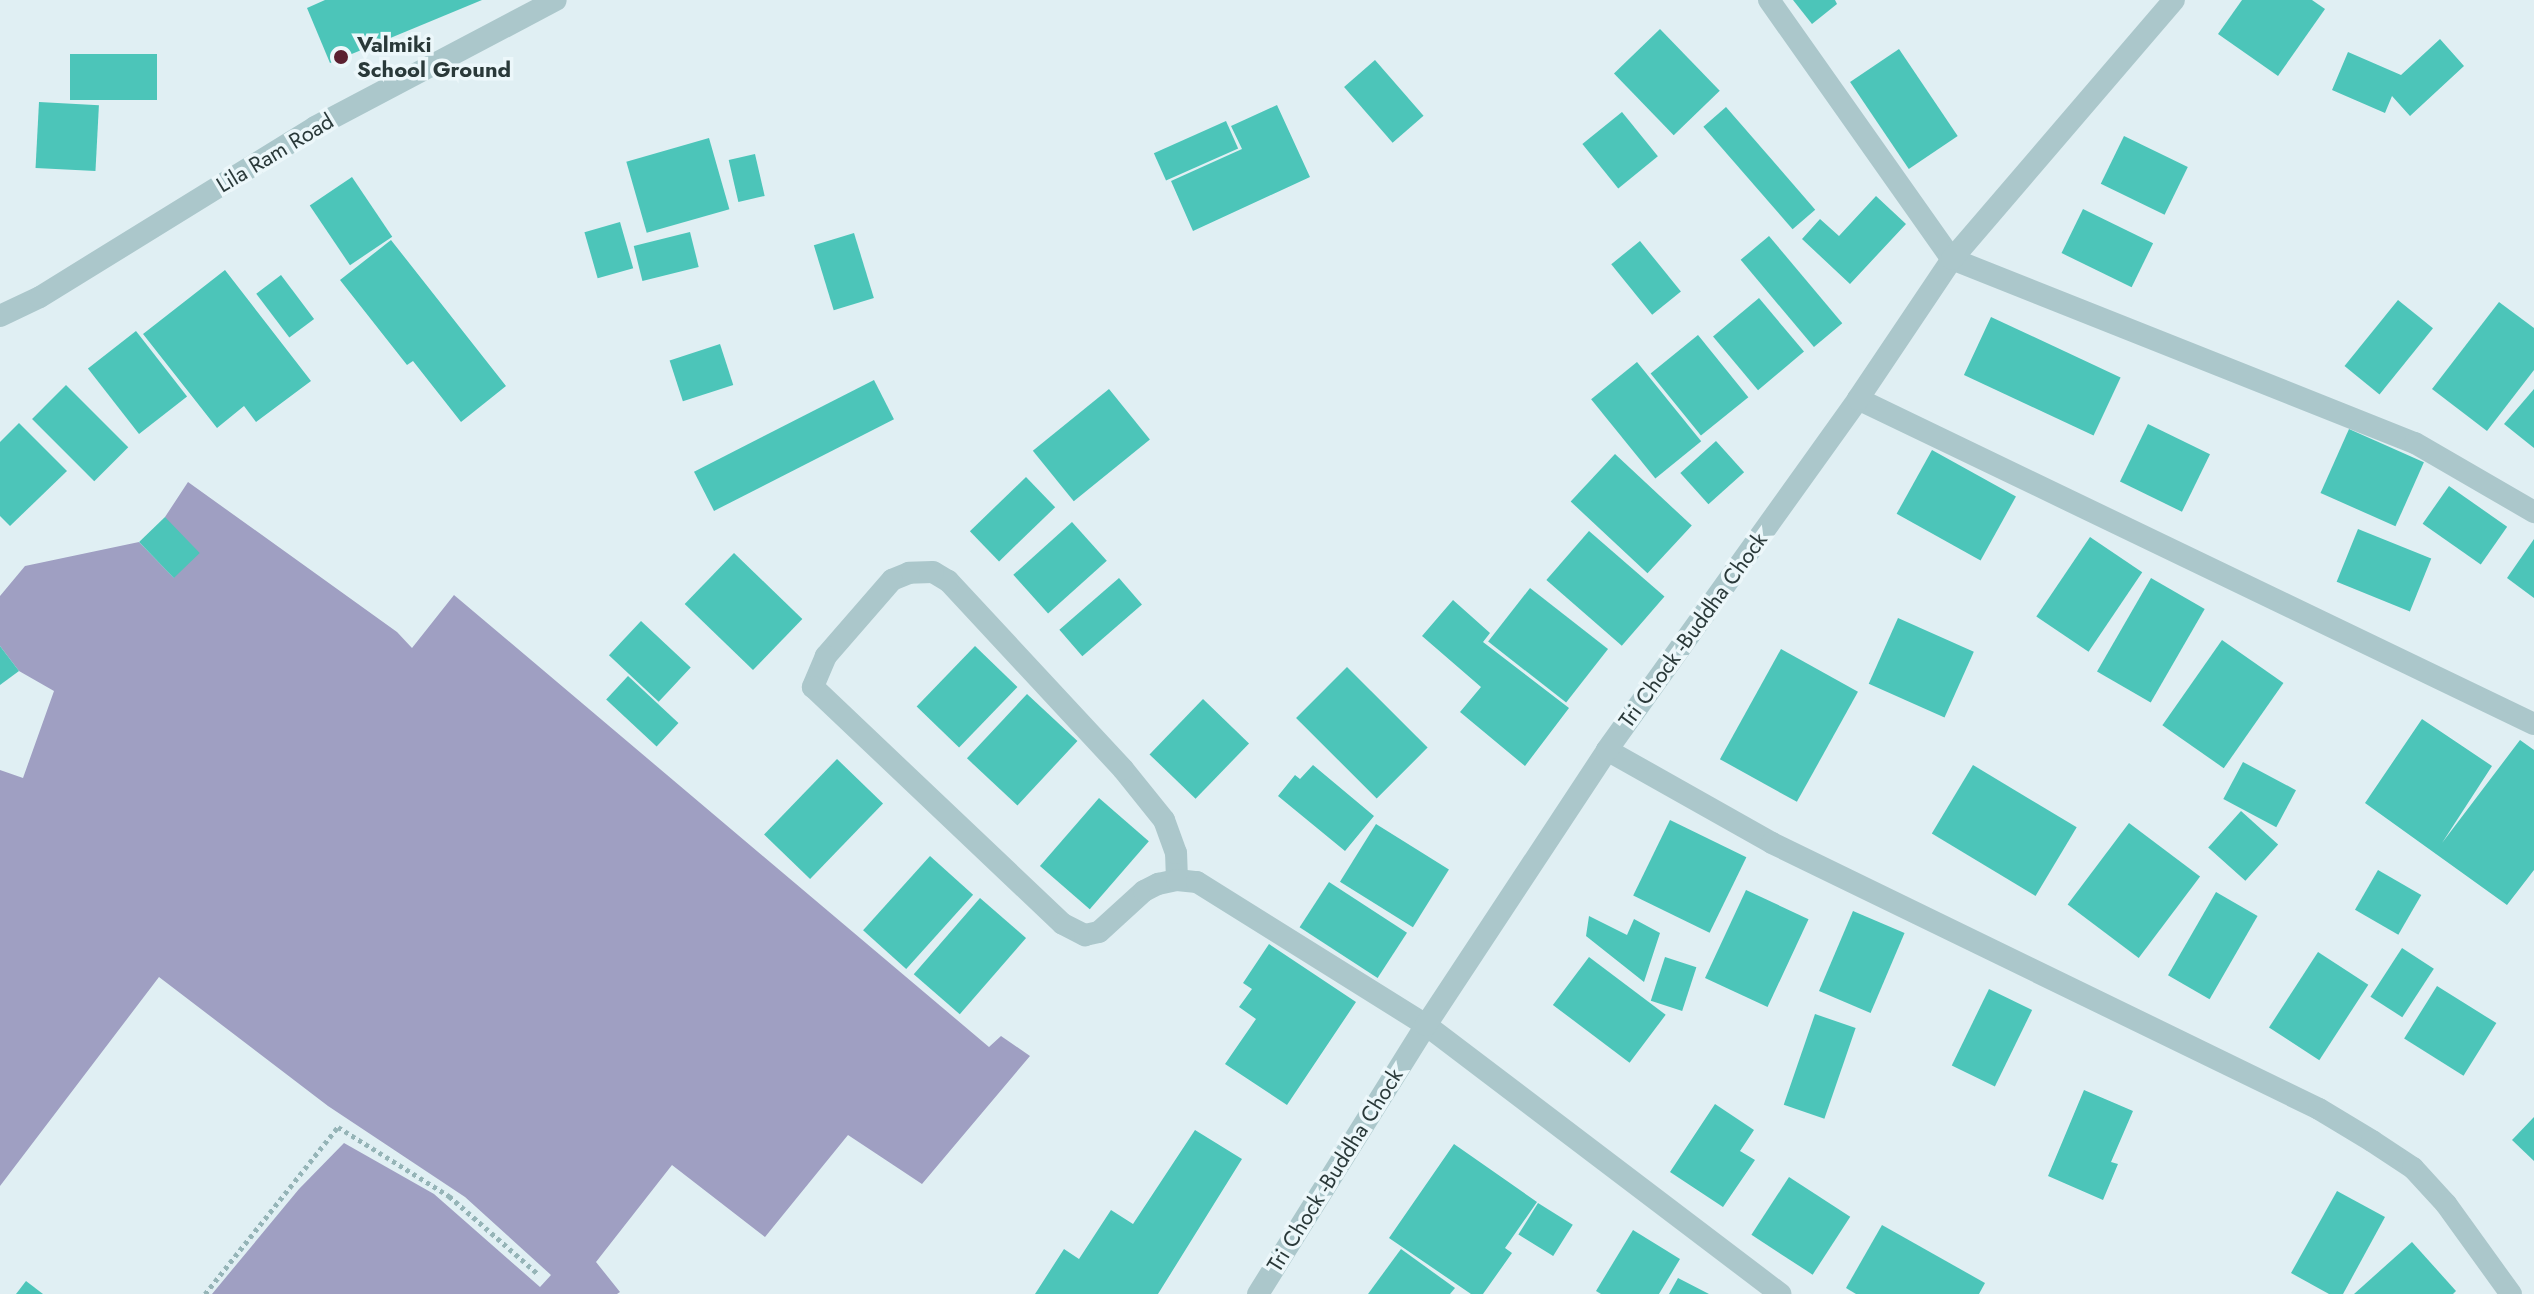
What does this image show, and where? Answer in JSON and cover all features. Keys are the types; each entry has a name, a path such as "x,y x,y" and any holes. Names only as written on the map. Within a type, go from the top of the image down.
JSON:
{"street":[{"name":"Lila Ram Road","path":"0,316 40,297 315,127 556,0"},
{"path":"1769,0 1952,259 2415,443 2534,512"},
{"name":"Tri Chock -Buddha Chock","path":"1258,1294 1426,1025 1607,750 1858,399 1952,259 2174,0"},
{"path":"1858,399 2534,724"},
{"path":"1177,880 1176,853 1164,820 1123,769 948,581 933,572 909,573 892,580 826,656 813,687 1074,932 1085,935 1099,932 1144,891 1177,880 1197,882 1426,1025 1780,1294"},
{"path":"1607,750 1772,843 2346,1125 2413,1168 2446,1204 2511,1294"}],"path":[{"path":"205,1294 338,1127 449,1196 537,1273"}],"shaded area":[{"path":"188,482 397,632 412,648 454,595 989,1047 1001,1036 1030,1056 922,1184 848,1135 765,1237 672,1165 596,1262 620,1292 617,1294 212,1294 299,1189 344,1143 434,1194 540,1287 551,1275 465,1197 328,1106 159,977 0,1186 0,770 23,778 54,691 19,671 0,646 0,596 25,566 139,542 174,578 165,517"}],"building":[{"path":"325,0 482,0 330,63 307,8"},
{"path":"1793,0 1835,0 1837,4 1812,24"},
{"path":"2242,0 2312,0 2325,9 2278,76 2218,34"},
{"path":"1660,29 1720,91 1674,135 1614,73"},
{"path":"2440,39 2464,66 2410,116 2392,96 2385,113 2332,90 2348,52 2401,75"},
{"path":"1899,49 1958,136 1909,169 1850,82"},
{"path":"70,54 157,54 157,100 70,100"},
{"path":"1375,60 1424,116 1393,143 1344,87"},
{"path":"39,102 99,105 95,171 36,168"},
{"path":"1277,105 1310,177 1193,231 1171,181 1242,149 1231,126"},
{"path":"1726,107 1815,210 1793,229 1703,127"},
{"path":"1622,112 1658,156 1618,188 1582,144"},
{"path":"1226,121 1238,148 1166,181 1154,153"},
{"path":"2124,136 2188,167 2165,215 2101,184"},
{"path":"709,138 729,209 647,233 626,162"},
{"path":"755,154 765,196 738,202 729,160"},
{"path":"352,177 392,237 350,265 310,206"},
{"path":"1876,196 1906,224 1850,284 1802,239 1820,219 1839,236"},
{"path":"2083,209 2153,243 2132,287 2062,253"},
{"path":"620,222 633,268 598,278 584,232"},
{"path":"690,232 699,267 642,281 634,246"},
{"path":"854,233 874,298 834,310 814,245"},
{"path":"1769,236 1842,323 1814,347 1741,260"},
{"path":"391,240 506,386 461,422 413,361 407,365 340,280"},
{"path":"1640,241 1681,292 1652,315 1611,264"},
{"path":"225,270 311,381 256,422 244,406 217,428 143,334"},
{"path":"281,275 314,319 289,338 256,294"},
{"path":"1759,298 1804,352 1758,390 1713,337"},
{"path":"2398,300 2433,328 2379,394 2345,366"},
{"path":"2499,302 2534,328 2534,370 2487,431 2432,389"},
{"path":"1991,317 2121,377 2094,435 1964,375"},
{"path":"136,331 187,396 139,434 88,369"},
{"path":"1698,335 1748,397 1701,436 1651,373"},
{"path":"720,344 733,385 683,401 670,360"},
{"path":"1637,362 1701,441 1655,478 1591,399"},
{"path":"874,380 894,419 714,511 694,472"},
{"path":"66,385 128,447 94,481 32,419"},
{"path":"1109,389 1150,440 1074,501 1033,451"},
{"path":"2534,389 2534,448 2504,424"},
{"path":"19,423 67,471 10,526 0,516 0,442"},
{"path":"2148,424 2210,454 2182,512 2120,482"},
{"path":"2349,429 2424,462 2395,526 2321,493"},
{"path":"1716,441 1744,472 1708,504 1680,473"},
{"path":"1932,450 2016,497 1981,560 1897,514"},
{"path":"1615,454 1692,526 1647,573 1571,502"},
{"path":"1026,477 1055,507 999,561 970,531"},
{"path":"2449,486 2507,527 2481,564 2423,524"},
{"path":"165,517 200,553 174,578 139,542"},
{"path":"1072,522 1107,561 1048,614 1013,575"},
{"path":"2358,529 2431,559 2410,611 2337,582"},
{"path":"1589,531 1664,597 1622,646 1546,580"},
{"path":"2090,537 2142,572 2089,652 2036,617"},
{"path":"2534,539 2534,598 2507,578"},
{"path":"734,553 802,619 753,670 685,604"},
{"path":"1119,578 1142,604 1082,656 1059,630"},
{"path":"2151,578 2205,609 2151,703 2097,672"},
{"path":"1530,588 1608,649 1566,703 1488,642"},
{"path":"1453,600 1490,633 1483,642 1569,708 1525,766 1460,712 1481,687 1422,636"},
{"path":"1898,618 1974,652 1945,718 1869,684"},
{"path":"641,621 691,667 659,702 609,655"},
{"path":"2222,640 2283,683 2224,768 2162,725"},
{"path":"0,646 19,671 0,685"},
{"path":"975,646 1017,687 959,747 917,706"},
{"path":"1781,649 1858,692 1797,802 1720,759"},
{"path":"1347,667 1428,748 1377,799 1296,718"},
{"path":"628,676 678,723 657,746 606,699"},
{"path":"1027,694 1077,741 1017,805 967,758"},
{"path":"1203,699 1249,743 1196,799 1150,754"},
{"path":"2422,719 2492,766 2442,843 2520,740 2534,750 2534,870 2507,905 2365,803"},
{"path":"837,759 883,803 810,879 764,835"},
{"path":"2243,762 2296,790 2276,827 2223,799"},
{"path":"1313,765 1374,816 1345,851 1278,796 1295,775 1300,779"},
{"path":"1973,765 2077,827 2036,896 1932,834"},
{"path":"1099,798 1149,841 1090,909 1040,866"},
{"path":"2241,811 2278,844 2245,881 2208,847"},
{"path":"1670,820 1746,857 1710,933 1633,895"},
{"path":"2129,823 2200,877 2139,958 2068,904"},
{"path":"1376,824 1449,870 1413,927 1340,882"},
{"path":"930,856 973,895 906,969 863,930"},
{"path":"2378,870 2421,895 2398,935 2355,910"},
{"path":"1329,882 1407,933 1378,978 1300,927"},
{"path":"1746,890 1809,919 1768,1007 1705,978"},
{"path":"2216,892 2258,916 2210,999 2168,975"},
{"path":"980,898 1026,938 960,1014 914,974"},
{"path":"1853,911 1905,933 1871,1013 1819,991"},
{"path":"1589,916 1627,935 1634,919 1660,933 1644,982 1586,936"},
{"path":"1269,944 1356,1002 1287,1105 1225,1064 1256,1019 1239,1007 1252,989 1243,983"},
{"path":"2402,948 2434,969 2402,1017 2370,997"},
{"path":"2318,952 2368,985 2319,1060 2269,1027"},
{"path":"1589,957 1666,1015 1630,1063 1553,1005"},
{"path":"1665,957 1696,967 1682,1011 1651,1001"},
{"path":"2437,986 2496,1023 2464,1076 2404,1039"},
{"path":"1989,989 2032,1010 1995,1086 1952,1065"},
{"path":"1815,1014 1856,1028 1824,1119 1784,1105"},
{"path":"2084,1090 2133,1111 2111,1162 2118,1164 2103,1200 2048,1176"},
{"path":"1715,1104 1754,1130 1740,1151 1755,1160 1723,1207 1670,1172"},
{"path":"2534,1117 2534,1161 2512,1140"},
{"path":"1195,1130 1242,1159 1158,1294 1035,1294 1064,1249 1079,1259 1111,1210 1133,1224"},
{"path":"1454,1144 1537,1202 1505,1248 1512,1253 1483,1294 1471,1294 1389,1238"},
{"path":"1789,1177 1850,1217 1813,1275 1751,1235"},
{"path":"2337,1191 2385,1217 2343,1294 2329,1294 2291,1273"},
{"path":"1538,1203 1573,1225 1553,1256 1518,1234"},
{"path":"1882,1225 1985,1283 1979,1294 1856,1294 1846,1288"},
{"path":"1633,1230 1680,1259 1659,1294 1601,1294 1596,1291"},
{"path":"2412,1242 2456,1291 2453,1294 2354,1294"},
{"path":"1401,1249 1455,1288 1450,1294 1368,1294"},
{"path":"1678,1278 1709,1294 1669,1294"},
{"path":"26,1281 43,1294 16,1294"}],"place":[{"name":"Valmiki School Ground","path":"341,57"}]}
